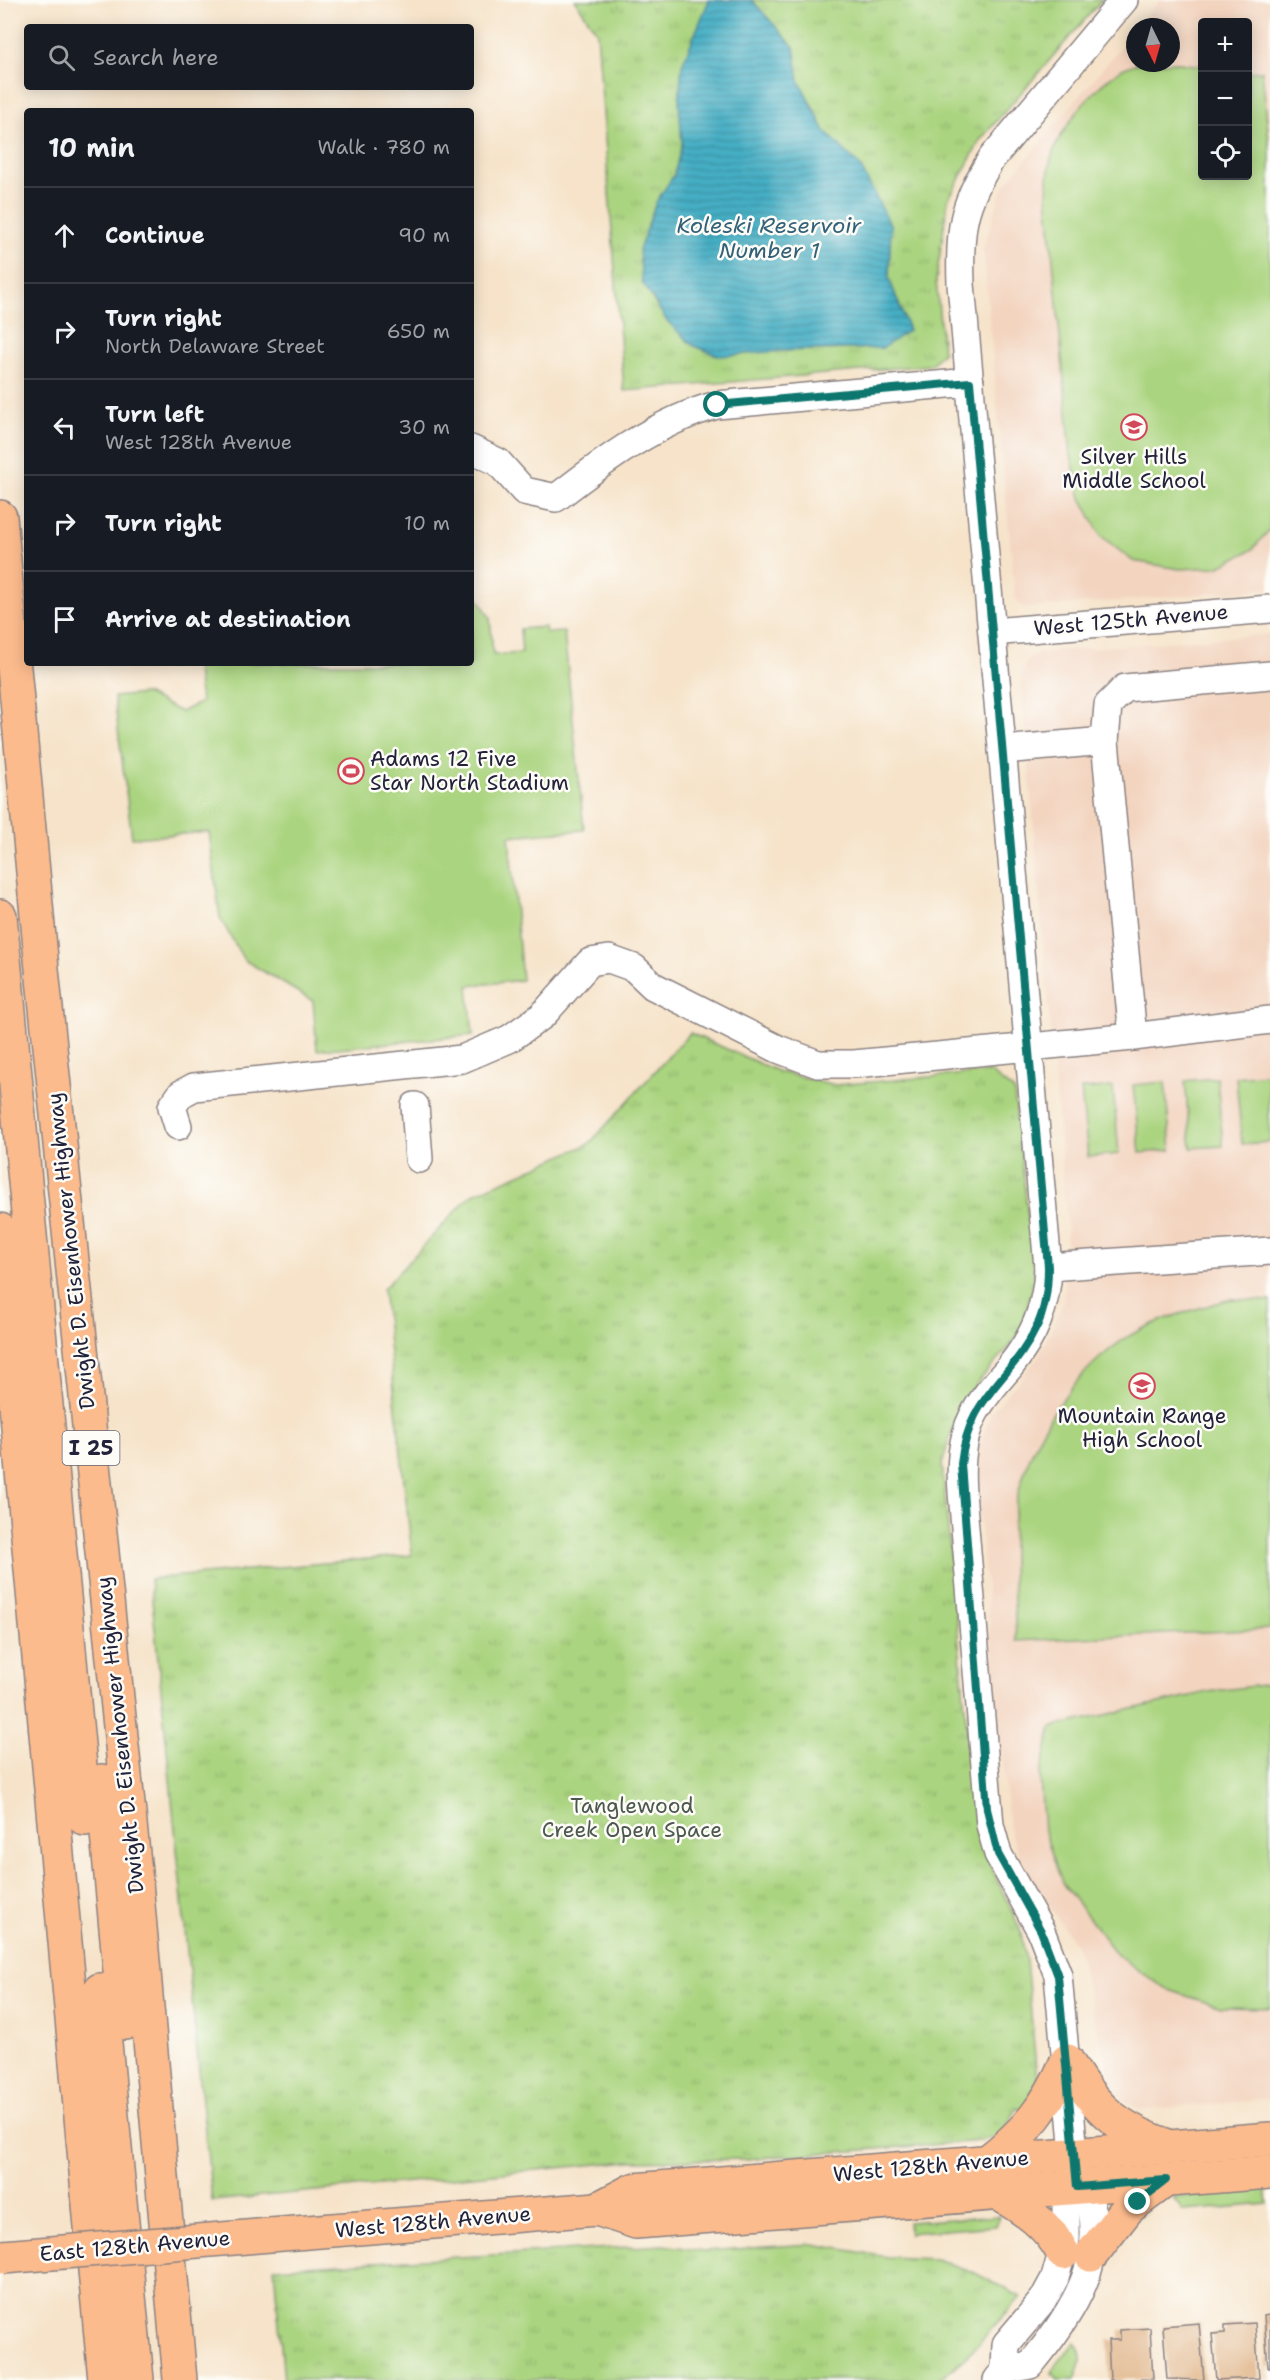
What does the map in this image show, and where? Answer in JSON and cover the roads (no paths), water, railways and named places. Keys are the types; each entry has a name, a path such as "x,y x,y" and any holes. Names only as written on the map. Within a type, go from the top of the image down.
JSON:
{"main road":[{"name":"Dwight D. Eisenhower Highway","path":"0,517 41,957 136,1882 180,2380"},
{"path":"0,687 158,2380"},
{"path":"0,916 137,2380"},
{"path":"0,1230 105,2380"},
{"path":"1067,2061 1084,2090 1104,2112 1128,2130 1169,2147"},
{"path":"987,2162 1016,2139 1037,2116 1053,2092 1067,2061"},
{"name":"West 128th Avenue","path":"597,2209 633,2190 1270,2139"},
{"name":"West 128th Avenue","path":"270,2235 597,2209 636,2222 1270,2172"},
{"path":"998,2193 1040,2221 1077,2254 1128,2208 1166,2180"},
{"name":"East 128th Avenue","path":"1,2257 270,2235"}],"street":[{"path":"1006,2377 1006,2344 1077,2254 1066,2208 1077,2187 1061,1989 1053,1959 1041,1931 998,1854 990,1825 961,1478 962,1451 968,1428 980,1403 1021,1352 1038,1325 1046,1299 1048,1267 960,274 960,242 964,213 976,184 992,158 1124,0"},
{"path":"474,450 498,462 524,490 556,498 609,458 688,413 717,405 970,382"},
{"name":"West 125th Avenue","path":"992,632 1270,609"},
{"path":"1133,1037 1105,741 1108,705 1125,688 1270,675"},
{"path":"1002,750 1105,741"},
{"path":"178,1126 172,1107 181,1095 194,1087 462,1059 509,1039 542,1016 590,962 609,959 634,968 652,986 778,1049 818,1064 854,1064 1133,1037 1270,1020"},
{"path":"415,1107 419,1159"},
{"path":"1048,1267 1270,1251"}],"water":[{"name":"Koleski Reservoir Number 1","path":"709,0 752,0 794,47 799,80 825,131 860,166 891,226 889,278 909,330 883,348 782,351 720,356 692,345 666,320 642,282 639,250 656,202 674,175 682,144 679,102 682,65"}],"place":[{"name":"Silver Hills Middle School","path":"1134,427"},
{"name":"Adams 12 Five Star North Stadium","path":"351,771"},
{"name":"Mountain Range High School","path":"1142,1386"}],"park label":[{"name":"Tanglewood Creek Open Space","path":"632,1818"}]}
